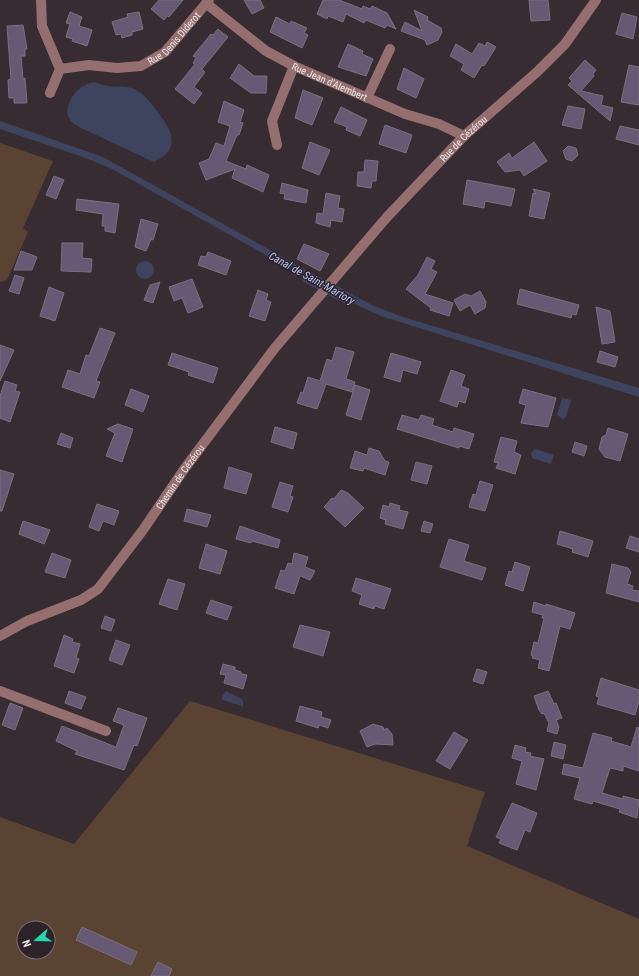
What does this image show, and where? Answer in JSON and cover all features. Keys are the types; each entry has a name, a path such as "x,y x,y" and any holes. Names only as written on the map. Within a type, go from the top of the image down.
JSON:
{"street":[{"path":"40,0 42,26 60,69 50,93"},
{"name":"Rue de Cézérou","path":"332,282 387,217 464,136 537,72 565,44 596,0"},
{"name":"Rue Denis Diderot","path":"60,69 89,65 117,68 141,66 165,52 208,2"},
{"name":"Rue Jean d'Alembert","path":"208,2 266,51 294,66 405,114 439,124 464,136"},
{"path":"367,98 390,49"},
{"path":"277,145 272,121 294,66"},
{"name":"Chemin de Cézérou","path":"0,636 27,621 81,600 98,590 143,530 185,468 270,355 332,282"},
{"path":"0,691 106,731"}],"shaded area":[{"path":"0,143 53,161 23,228 28,232 7,280 0,282"},
{"path":"190,701 485,792 467,846 639,919 639,976 0,976 0,817 74,844"}],"water":[{"path":"94,82 113,87 132,88 146,98 170,131 172,138 171,145 169,151 163,157 154,162 81,128 71,121 67,111 70,100 81,87"},
{"path":"0,121 103,157 324,280 318,287 299,275 294,276 289,268 112,169 83,157 0,129"},
{"path":"145,261 151,264 154,270 151,276 145,279 139,276 136,270 139,264"},
{"path":"337,289 341,289 372,305 400,316 639,388 639,397 381,316 335,295 333,293"},
{"path":"562,398 571,400 566,417 563,419 557,415"},
{"path":"535,449 554,455 551,464 532,458 531,453"},
{"path":"226,691 240,698 243,701 243,706 222,700 222,696"}],"building":[{"path":"159,0 183,0 169,17 167,16 164,20 151,9"},
{"path":"244,0 260,0 264,8 252,14"},
{"path":"323,0 339,0 362,9 363,6 370,9 372,6 387,13 396,29 387,25 385,28 366,20 364,23 346,14 343,22 328,16 327,19 317,14"},
{"path":"529,0 548,0 550,20 531,21"},
{"path":"414,10 428,17 427,20 441,28 442,32 438,40 427,45 425,40 401,31 405,22 422,31"},
{"path":"70,12 82,17 79,26 92,30 87,46 72,41 73,39 66,37 70,24 66,23"},
{"path":"139,12 143,29 132,32 132,35 122,38 121,34 116,35 112,22 128,17 127,14"},
{"path":"622,13 637,17 633,39 616,34"},
{"path":"276,17 290,24 291,21 307,28 304,33 308,35 302,48 270,32"},
{"path":"23,25 27,49 25,49 25,56 21,56 27,103 14,103 14,98 9,98 8,80 11,79 7,26"},
{"path":"218,29 228,37 202,69 200,68 205,72 194,87 202,93 194,104 175,89 195,64 193,63 196,58 193,56 211,34 213,35"},
{"path":"487,42 496,47 484,66 482,65 474,78 461,70 464,64 450,56 456,44 472,54 479,43 485,46"},
{"path":"348,44 363,51 362,54 373,59 366,76 338,67"},
{"path":"585,60 596,70 593,74 594,76 581,91 603,96 601,105 613,108 610,121 568,85 572,81 569,78"},
{"path":"239,64 254,76 267,76 266,93 251,93 230,78"},
{"path":"629,65 639,67 639,105 621,102"},
{"path":"404,68 424,79 416,98 397,89"},
{"path":"303,90 323,98 312,125 295,118"},
{"path":"224,101 244,110 240,122 243,123 239,135 237,135 226,161 246,169 247,165 269,175 263,192 232,178 235,169 206,180 199,163 209,159 216,143 224,146 230,126 218,122"},
{"path":"568,106 585,109 581,129 562,125"},
{"path":"341,107 367,120 360,136 346,130 347,127 334,122"},
{"path":"385,125 412,135 406,153 379,144"},
{"path":"620,126 639,130 639,145 616,139"},
{"path":"310,142 330,150 319,175 302,168"},
{"path":"534,142 547,161 524,176 520,170 505,172 497,162 509,153 512,158"},
{"path":"568,146 576,148 578,155 572,161 566,159 563,151"},
{"path":"365,160 378,161 376,181 372,181 371,188 357,186 358,172 364,172"},
{"path":"54,176 64,180 56,199 46,195"},
{"path":"467,180 515,189 511,206 485,201 484,208 463,204"},
{"path":"282,183 308,190 306,203 284,199 285,194 280,193"},
{"path":"533,189 550,193 544,219 529,216 533,193 536,194"},
{"path":"326,193 340,196 338,208 344,209 342,222 331,220 330,227 316,223 317,213 323,214"},
{"path":"77,199 119,204 115,233 105,231 105,226 102,226 103,214 76,210"},
{"path":"141,219 158,224 153,240 151,239 146,251 135,247"},
{"path":"62,243 83,243 82,258 92,259 91,272 61,271"},
{"path":"304,244 329,254 320,271 297,259"},
{"path":"21,251 37,257 32,270 14,270"},
{"path":"208,252 231,261 226,275 198,265 201,256 206,257"},
{"path":"427,257 435,261 431,269 437,272 425,294 453,303 449,316 430,310 431,308 406,289 418,275"},
{"path":"15,275 24,278 19,294 9,291"},
{"path":"192,279 203,307 188,313 182,298 174,301 169,287"},
{"path":"160,282 153,303 144,300 150,285"},
{"path":"49,287 64,293 55,321 40,316"},
{"path":"520,289 579,305 576,315 572,314 571,318 517,304"},
{"path":"258,290 268,294 266,300 271,302 265,321 249,316"},
{"path":"480,291 486,302 485,308 475,314 470,305 460,311 454,300 465,294 471,296"},
{"path":"596,307 610,311 615,342 602,344"},
{"path":"100,328 115,333 96,381 100,382 94,398 62,387 68,370 80,374 86,355 89,356"},
{"path":"0,345 14,350 0,381"},
{"path":"336,347 354,352 346,379 355,382 352,392 326,384 317,409 297,403 301,392 303,393 308,377 320,381 327,359 332,361"},
{"path":"600,351 618,357 615,367 597,362"},
{"path":"172,353 218,368 213,383 188,375 189,372 168,365"},
{"path":"391,353 421,362 417,374 403,370 400,382 384,377"},
{"path":"451,370 465,375 461,386 469,389 465,403 459,401 457,407 440,401"},
{"path":"5,381 17,385 15,391 20,392 10,422 0,418 0,396"},
{"path":"355,385 370,390 361,420 346,415"},
{"path":"131,389 149,396 143,412 125,405"},
{"path":"523,389 556,398 548,427 521,423 526,405 519,403"},
{"path":"402,415 419,420 421,415 434,419 432,425 453,432 454,428 474,434 469,449 459,446 459,448 397,429"},
{"path":"118,424 133,429 122,462 106,456 115,433 107,429"},
{"path":"275,427 297,433 293,449 271,442"},
{"path":"608,428 628,434 620,461 605,457 599,449 602,437 606,435"},
{"path":"61,433 73,438 70,448 57,444"},
{"path":"501,437 517,441 514,452 521,455 515,474 496,468 498,463 494,462"},
{"path":"575,442 587,446 584,456 572,452"},
{"path":"369,448 379,451 385,461 389,462 385,475 364,468 363,471 350,468 355,451 367,455"},
{"path":"416,462 432,466 427,484 411,480"},
{"path":"229,467 252,474 246,494 224,488"},
{"path":"0,470 14,474 2,511 0,511"},
{"path":"480,481 493,485 485,511 469,507 473,494 476,495"},
{"path":"280,482 293,486 290,496 293,497 288,512 272,507"},
{"path":"341,490 348,493 364,508 345,527 324,507 332,498 334,499"},
{"path":"390,503 400,506 399,510 408,512 403,529 385,524 386,520 380,518 383,505 389,507"},
{"path":"97,504 119,511 114,525 103,521 99,531 89,527"},
{"path":"187,509 211,515 207,527 184,521"},
{"path":"23,521 50,530 44,544 19,534"},
{"path":"424,521 433,524 430,533 421,531"},
{"path":"240,526 280,540 278,548 252,541 251,543 236,539"},
{"path":"560,531 593,541 588,557 572,552 573,549 557,544"},
{"path":"630,536 639,539 639,552 626,548"},
{"path":"449,539 469,545 464,561 486,568 482,580 440,567"},
{"path":"206,544 227,551 220,574 199,568"},
{"path":"52,553 71,560 65,578 45,572"},
{"path":"294,553 308,557 305,567 315,571 310,580 300,576 294,594 275,588 281,570 285,571 288,563 292,564"},
{"path":"515,562 530,567 523,591 505,585 509,571 512,572"},
{"path":"612,564 628,568 631,572 627,584 633,586 632,590 639,591 639,602 606,593"},
{"path":"356,578 391,589 384,609 375,606 374,609 359,604 362,595 352,591"},
{"path":"168,579 185,584 177,610 159,604"},
{"path":"211,600 232,607 227,620 206,613"},
{"path":"534,602 575,613 570,629 560,626 549,671 538,668 540,660 532,658 533,656 531,655 534,642 538,643 544,618 542,618 543,615 532,612"},
{"path":"105,616 115,620 111,631 101,628"},
{"path":"300,625 330,632 323,656 293,647"},
{"path":"64,635 73,639 72,642 80,644 76,658 79,659 74,673 54,666"},
{"path":"116,640 130,645 122,665 109,660"},
{"path":"223,664 235,667 235,670 241,672 241,674 247,675 243,689 224,683 226,675 220,674"},
{"path":"477,669 487,672 483,684 473,681"},
{"path":"601,678 639,690 639,702 635,715 597,704 599,697 596,696"},
{"path":"69,691 86,697 81,709 65,703"},
{"path":"548,691 554,704 556,703 562,718 556,720 559,727 557,734 547,731 549,723 544,713 542,714 539,710 534,696"},
{"path":"10,703 23,708 15,730 2,725"},
{"path":"300,706 322,712 321,717 331,720 328,728 319,725 318,728 296,721"},
{"path":"118,708 147,718 137,746 134,745 124,770 75,754 77,751 56,741 62,726 116,747 124,725 113,721"},
{"path":"373,724 383,727 384,730 387,728 392,734 393,745 375,744 367,747 360,731"},
{"path":"637,727 639,728 639,771 623,766 623,771 610,768 602,793 623,799 623,796 639,800 637,818 619,812 620,809 593,801 592,804 574,799 580,778 562,774 564,764 583,768 593,733 612,738 611,741 631,747"},
{"path":"454,732 468,740 450,769 436,761"},
{"path":"554,742 566,745 563,759 551,756"},
{"path":"515,745 526,748 525,752 531,753 530,756 544,759 536,790 516,784 522,761 512,758"},
{"path":"512,803 537,813 530,832 525,830 517,850 499,843 501,839 496,837"},
{"path":"82,927 137,952 131,965 76,940"},
{"path":"158,962 172,969 169,976 151,976"}],"waterway":[{"name":"Canal de Saint-Martory","path":"307,277 349,299"}]}
